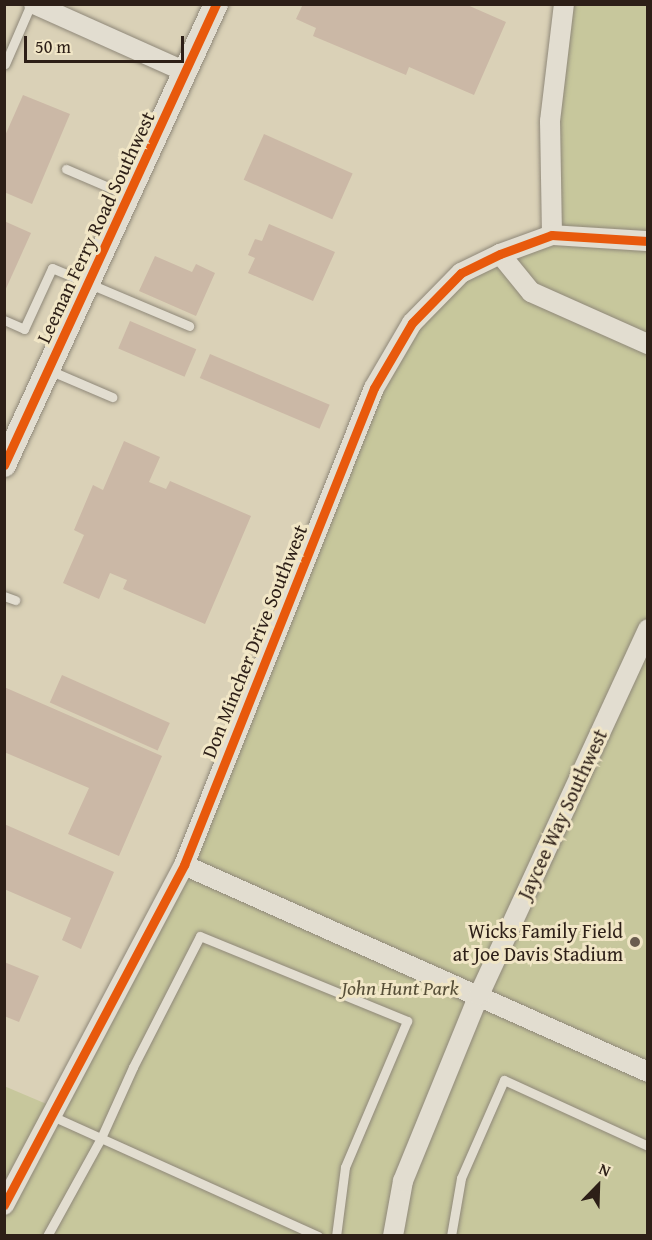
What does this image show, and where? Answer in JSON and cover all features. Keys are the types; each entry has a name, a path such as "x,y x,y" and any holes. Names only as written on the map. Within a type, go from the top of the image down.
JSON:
{"street":[{"path":"33,4 186,72"},
{"name":"Leeman Ferry Road Southwest","path":"4,465 216,4"},
{"path":"552,235 550,122 564,4"},
{"name":"Don Mincher Drive Southwest","path":"4,1205 184,865 374,388 412,322 461,273 500,254 552,235 648,241"},
{"path":"500,254 531,292 648,344"},
{"name":"Jaycee Way Southwest","path":"393,1236 403,1181 479,995 648,629"},
{"path":"184,865 648,1072"}],"lane":[{"path":"6,64 33,4"},
{"path":"66,169 129,196"},
{"path":"4,320 24,329 52,268 189,327"},
{"path":"49,370 112,397"},
{"path":"4,596 15,600"},
{"path":"47,1236 101,1138 133,1067 200,936 407,1021 345,1167 336,1236"},
{"path":"451,1236 461,1178 504,1080 648,1146"},
{"path":"52,1116 318,1236"}],"green space":[{"name":"John Hunt Park","path":"564,5 647,5 647,1235 5,1235 4,1086 56,1108 184,865 374,388 461,273 552,235"}],"building":[{"path":"303,4 465,4 506,22 474,95 409,67 406,75 313,36 316,28 296,19"},
{"path":"23,95 70,114 32,204 4,192 4,138"},
{"path":"264,134 353,173 332,219 244,180"},
{"path":"4,221 31,233 4,293"},
{"path":"269,224 335,252 313,301 248,273 255,258 248,255 255,239 262,241"},
{"path":"155,256 192,272 196,264 215,273 196,316 139,291"},
{"path":"130,321 196,349 185,377 118,349"},
{"path":"210,354 330,405 320,429 200,378"},
{"path":"124,441 160,457 149,482 166,489 170,481 251,516 205,624 123,589 127,580 110,573 99,599 63,583 84,535 74,530 93,485 103,490"},
{"path":"62,675 170,723 158,750 50,702"},
{"path":"4,687 162,756 119,856 68,834 89,788 4,752"},
{"path":"4,824 114,872 81,949 62,940 71,918 4,889"},
{"path":"4,962 39,976 19,1022 4,1016"}],"cycle path":[{"path":"4,465 216,4"},
{"path":"4,1205 184,865 374,388 412,323 461,273 500,254 552,235 648,241"}],"place":[{"name":"Wicks Family Field at Joe Davis Stadium","path":"635,942"}]}
